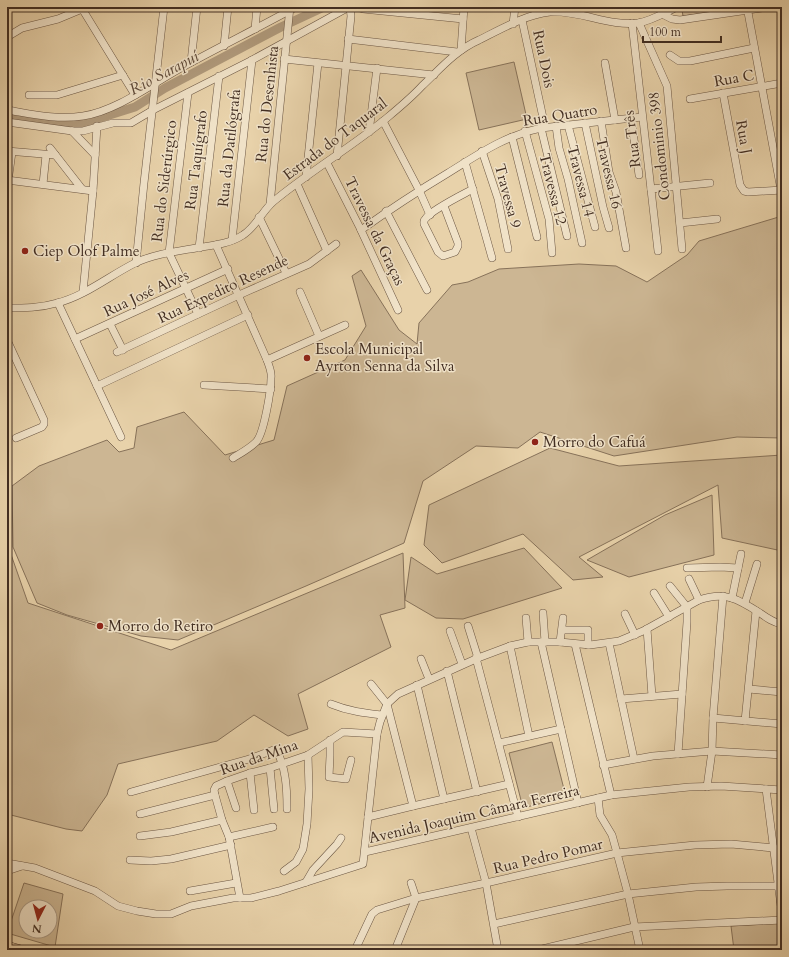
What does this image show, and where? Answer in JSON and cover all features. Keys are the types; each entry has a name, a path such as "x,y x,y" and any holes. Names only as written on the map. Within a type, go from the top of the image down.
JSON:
{"highway":[{"path":"7,947 12,950"}],"main road":[{"path":"7,947 21,950"}],"street":[{"path":"136,263 164,7"},
{"path":"191,62 197,7"},
{"path":"224,46 228,7"},
{"path":"255,29 257,7"},
{"path":"7,110 46,116 64,117 83,116 100,112 135,95 191,62 224,46 289,9 296,7"},
{"path":"7,122 72,131 113,123 131,123 153,107 188,93 350,7 351,16 337,156"},
{"path":"356,7 362,9 463,19"},
{"path":"348,38 459,51 464,7"},
{"path":"514,24 515,7"},
{"name":"Estrada do Taquaral","path":"7,308 42,307 58,303 83,292 136,263 169,253 216,245 242,236 270,204 383,121 412,96 459,51 475,41 522,20 546,13 567,12 612,21 635,23 662,14 677,7"},
{"path":"662,14 672,19 680,20 768,7"},
{"path":"7,37 22,28 58,19 82,8 135,95"},
{"name":"Rua do Desenhista","path":"270,204 289,9"},
{"path":"747,9 781,190"},
{"name":"Rua Dois","path":"522,20 543,127 567,236"},
{"name":"Rua Três","path":"635,23 642,117 658,251"},
{"name":"Condominio 398","path":"635,23 667,86 682,249"},
{"path":"670,55 679,61 690,61 754,48"},
{"path":"284,59 434,75"},
{"name":"Rua da Datilógrafa","path":"232,240 252,60"},
{"path":"306,177 318,63"},
{"path":"604,63 615,120"},
{"path":"369,132 377,68"},
{"path":"29,94 57,95 123,75"},
{"name":"Rua Taquígrafo","path":"199,248 219,76"},
{"name":"Rua C","path":"690,99 782,83"},
{"name":"Rua do Siderúrgico","path":"188,93 169,253 198,314"},
{"name":"Rua J","path":"724,93 740,185 744,191 748,192 781,190"},
{"name":"Rua Quatro","path":"361,230 419,190 482,151 525,131 543,127 642,117"},
{"path":"631,118 639,175"},
{"path":"383,121 430,214"},
{"path":"601,121 607,160 616,192 626,248"},
{"name":"Travessa 16","path":"585,123 609,228"},
{"path":"568,125 595,227"},
{"path":"83,292 93,191 97,126"},
{"name":"Travessa 14","path":"556,126 559,148 582,243"},
{"path":"72,131 95,156"},
{"name":"Travessa 12","path":"525,131 549,219 552,254"},
{"path":"512,137 537,237"},
{"path":"50,148 82,189"},
{"name":"Travessa 9","path":"482,151 502,216 508,249"},
{"path":"7,189 9,152 56,155"},
{"path":"43,184 46,155"},
{"path":"465,162 492,258"},
{"name":"Travessa da Graças","path":"327,163 361,230 398,310"},
{"path":"7,180 93,191"},
{"path":"651,189 710,183"},
{"path":"297,184 327,251"},
{"path":"444,206 458,246 455,252 442,256 438,252 425,227 424,221 430,214 472,189"},
{"path":"386,212 427,290"},
{"path":"260,217 286,273"},
{"path":"680,222 717,219"},
{"name":"Rua Expedito Resende","path":"110,324 120,351 239,294 310,264 336,244"},
{"path":"216,245 248,315 267,360 272,377 261,435 256,442 233,458"},
{"name":"Rua José Alves","path":"75,339 228,269"},
{"path":"300,292 319,336"},
{"path":"58,303 121,437"},
{"path":"97,386 248,315"},
{"path":"267,360 345,325"},
{"path":"7,340 9,348 44,420 42,427 16,438"},
{"path":"204,385 270,389"},
{"path":"732,598 741,554"},
{"path":"745,603 757,564"},
{"path":"687,568 738,568"},
{"path":"689,580 699,600"},
{"path":"670,586 687,607 688,622 678,754"},
{"path":"654,593 670,617"},
{"path":"707,787 712,751 713,718 723,596"},
{"path":"365,852 377,734 382,715 387,704 398,694 462,664 510,646 528,642 560,642 588,645 609,643 626,639 670,617 699,600 708,597 723,596 732,598 745,603 768,619 782,624"},
{"path":"745,720 756,611"},
{"path":"544,613 543,642 578,803"},
{"path":"625,614 635,635"},
{"path":"526,618 528,642"},
{"path":"560,642 563,618"},
{"path":"468,626 518,817"},
{"path":"647,629 652,696"},
{"path":"562,630 588,630 588,645"},
{"path":"450,631 462,664"},
{"path":"609,643 634,759"},
{"path":"575,644 611,795"},
{"path":"510,646 529,736"},
{"path":"421,659 429,679"},
{"path":"447,671 477,792"},
{"path":"371,684 387,704 413,806"},
{"path":"417,685 444,799"},
{"path":"749,689 782,692"},
{"path":"621,699 682,694"},
{"path":"331,704 357,712 382,715"},
{"path":"713,718 782,724"},
{"path":"499,743 561,729"},
{"name":"Rua da Mina","path":"215,795 214,790 216,786 250,773 308,755 343,732 377,734"},
{"path":"330,740 329,777 346,779 350,760"},
{"path":"131,792 248,759 275,749 277,750 283,764 287,787 287,809"},
{"path":"603,765 634,759 712,751 782,755"},
{"path":"284,871 296,862 302,849 307,824 309,789 308,755"},
{"path":"270,768 274,809"},
{"path":"250,773 254,810"},
{"path":"227,781 236,808"},
{"path":"368,817 509,784"},
{"name":"Avenida Joaquim Câmara Ferreira","path":"7,863 36,868 95,891 118,906 137,911 171,914 191,906 240,898 251,898 279,891 361,866 364,861 365,852 611,795 707,787 782,790"},
{"path":"766,789 782,914"},
{"path":"140,814 215,795 230,841 240,898"},
{"path":"598,798 600,816 612,835 617,853 628,894 640,950"},
{"path":"140,836 171,832 222,820"},
{"path":"130,860 151,861 171,859 273,827"},
{"path":"472,828 486,883 498,950"},
{"path":"306,882 313,870 341,838"},
{"name":"Rua Pedro Pomar","path":"354,950 372,914 384,907 416,898 617,853 712,844 774,848"},
{"path":"7,871 22,866"},
{"path":"190,891 236,882"},
{"path":"395,950 416,898 411,883"},
{"path":"494,924 628,894 696,887 778,886"},
{"path":"538,950 634,927 782,920"},
{"path":"778,950 782,949"}],"shaded area":[{"path":"686,7 741,8 683,16 682,10"},
{"path":"514,62 527,119 479,130 466,73"},
{"path":"782,216 782,438 737,437 614,456 540,432 518,448 476,446 423,481 404,543 178,640 141,636 67,615 37,603 13,547 12,486 39,466 107,440 119,452 134,448 137,427 184,412 225,455 274,440 287,386 345,360 366,326 352,276 361,270 399,330 417,344 419,323 452,285 468,282 499,269 579,264 616,266 647,282 687,255 699,241"},
{"path":"550,448 619,466 782,455 782,551 722,538 718,485 579,557 603,577 573,580 523,534 442,563 424,545 429,505"},
{"path":"712,495 714,555 629,577 587,560 665,515"},
{"path":"7,543 28,603 171,650 403,553 405,608 380,615 391,647 298,694 308,729 288,736 254,715 217,741 118,764 107,795 82,831 66,829 7,814"},
{"path":"524,548 562,588 463,619 436,618 405,600 411,557 437,574"},
{"path":"552,742 566,797 523,808 509,753"},
{"path":"24,883 63,894 58,927 58,899 19,899"},
{"path":"18,901 18,936 7,933"},
{"path":"782,923 782,947 771,950 734,950 731,926"},
{"path":"28,939 56,939 55,947"}],"waterway":[{"name":"Rio Sarapuí","path":"7,115 58,124 84,123 135,107 165,88 281,27 324,7"}],"place":[{"name":"Ciep Olof Palme","path":"25,251"},
{"name":"Escola Municipal Ayrton Senna da Silva","path":"307,358"},
{"name":"Morro do Cafuá","path":"535,442"},
{"name":"Morro do Retiro","path":"100,626"}]}
